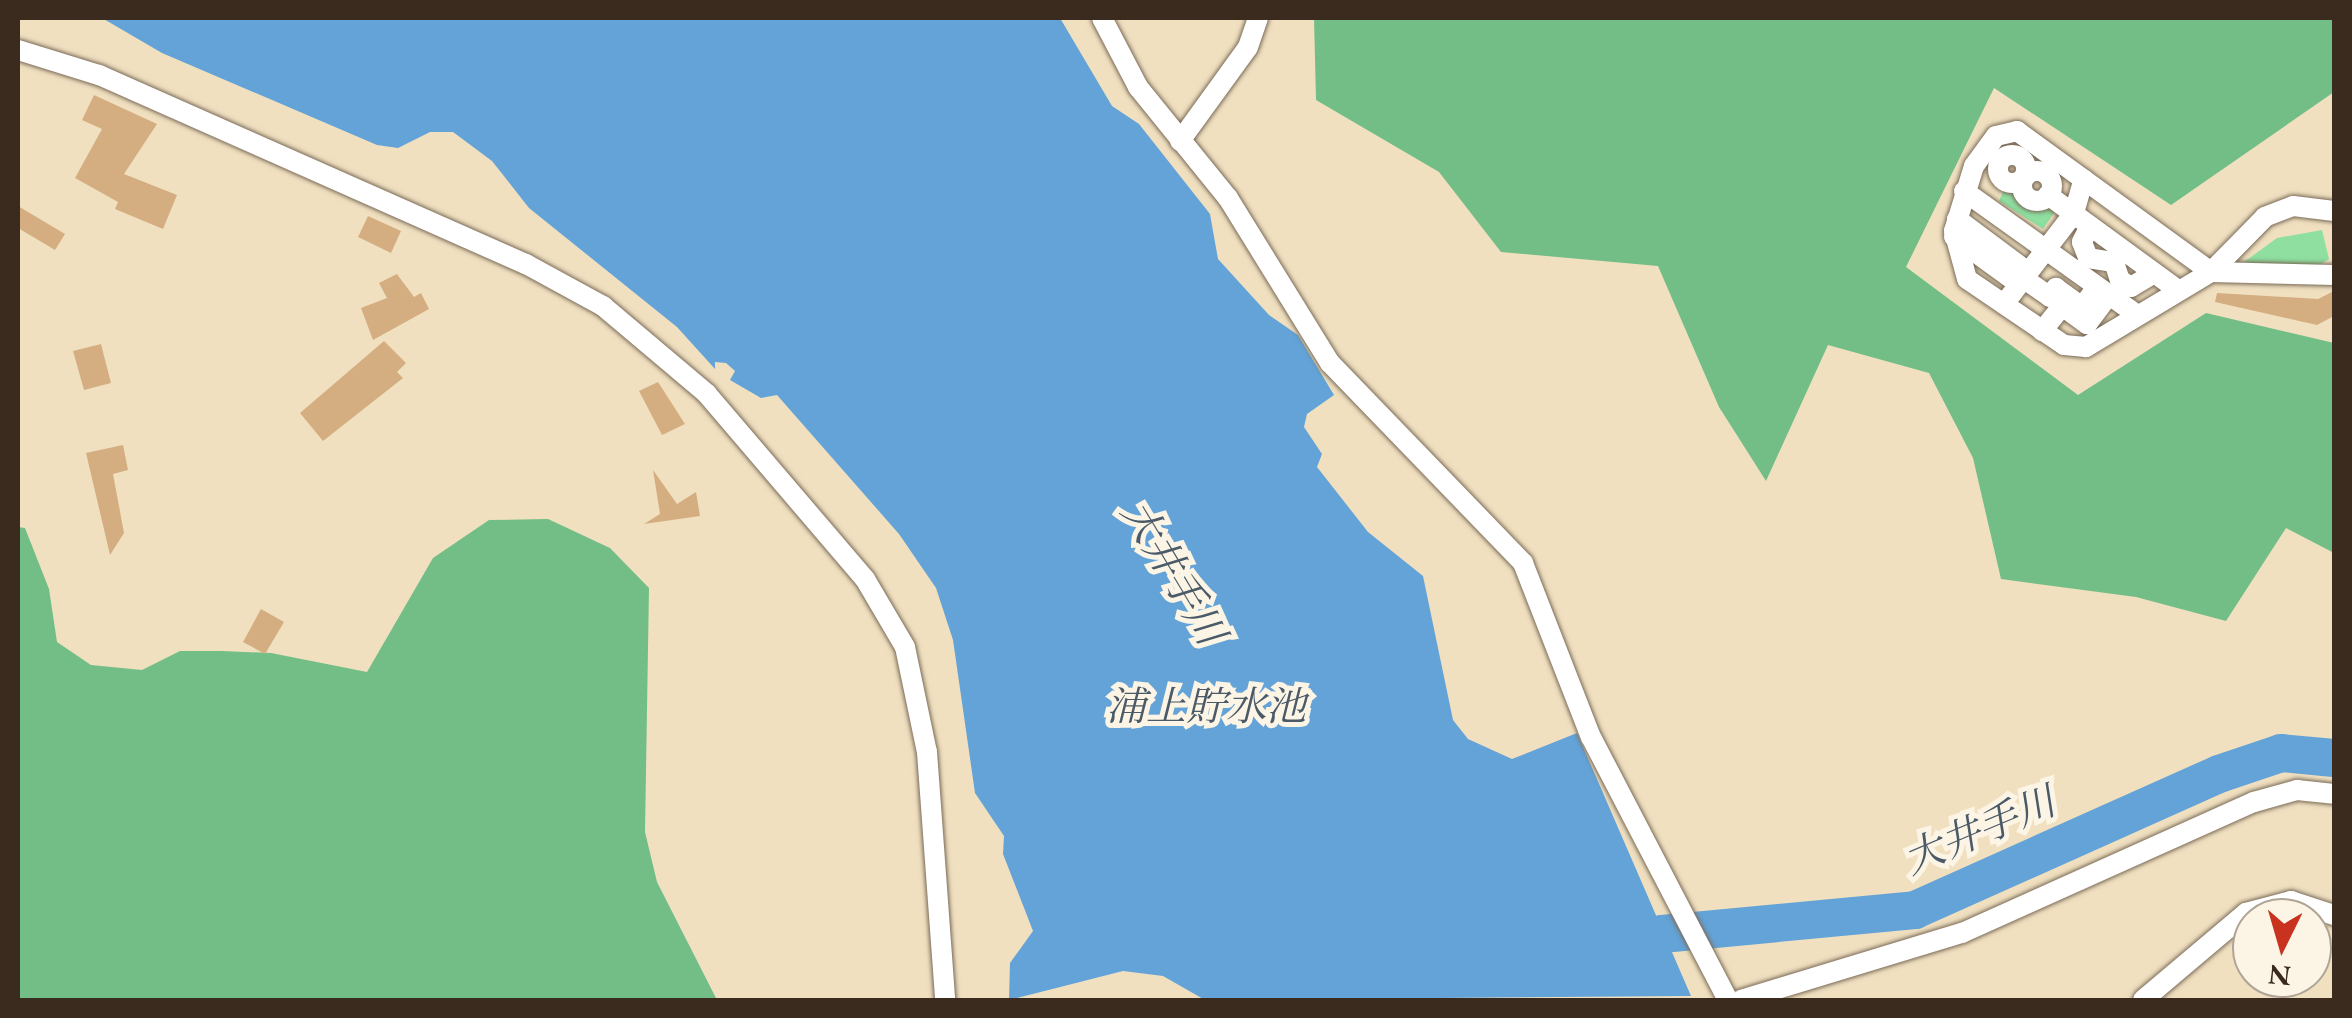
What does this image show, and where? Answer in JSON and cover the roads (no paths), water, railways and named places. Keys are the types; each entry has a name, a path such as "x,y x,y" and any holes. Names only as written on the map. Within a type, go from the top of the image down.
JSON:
{"street":[{"path":"1102,18 1138,87 1228,198 1330,363 1523,563 1591,737 1728,1000"},
{"path":"1180,142 1248,47 1258,18"},
{"path":"18,50 99,76 526,264 603,306 707,394 865,579 906,647 927,752 946,1000"},
{"path":"1984,205 2004,166 2007,130 2017,131 2211,272 2334,275"},
{"path":"2179,291 2048,195 2045,173 2004,166 1964,190 1956,228 1966,280 2064,345 2086,346 2137,315 2179,291 2211,272 2265,218 2293,206 2334,210"},
{"path":"2037,327 2062,306 2087,324 2108,289 2114,262 2082,252 2084,179"},
{"path":"1964,190 2108,289 2137,315"},
{"path":"2004,304 2046,249 2082,220"},
{"path":"1956,228 2050,298"},
{"path":"2037,327 2056,288 2082,307 2108,289 2137,286 2154,273"},
{"path":"1741,1000 1962,933 2254,802 2297,790 2334,794"},
{"path":"2147,999 2246,913 2291,901 2334,915"}],"water":[{"name":"浦上貯水池","path":"102,18 1060,18 1112,106 1139,124 1210,214 1218,259 1269,315 1298,335 1334,395 1307,414 1304,427 1322,454 1317,467 1368,532 1423,576 1453,720 1468,739 1512,759 1577,733 1691,996 1205,1000 1163,976 1123,971 1009,1000 1010,963 1033,931 1003,854 1004,836 975,793 953,640 936,588 899,534 777,395 761,398 730,380 735,371 726,363 715,362 715,369 677,327 529,208 492,161 453,132 430,132 398,148 377,145 162,53"}],"waterway":[{"name":"大井手川","path":"1619,950 1662,934 1915,910 2219,774 2281,753 2334,758"}]}
